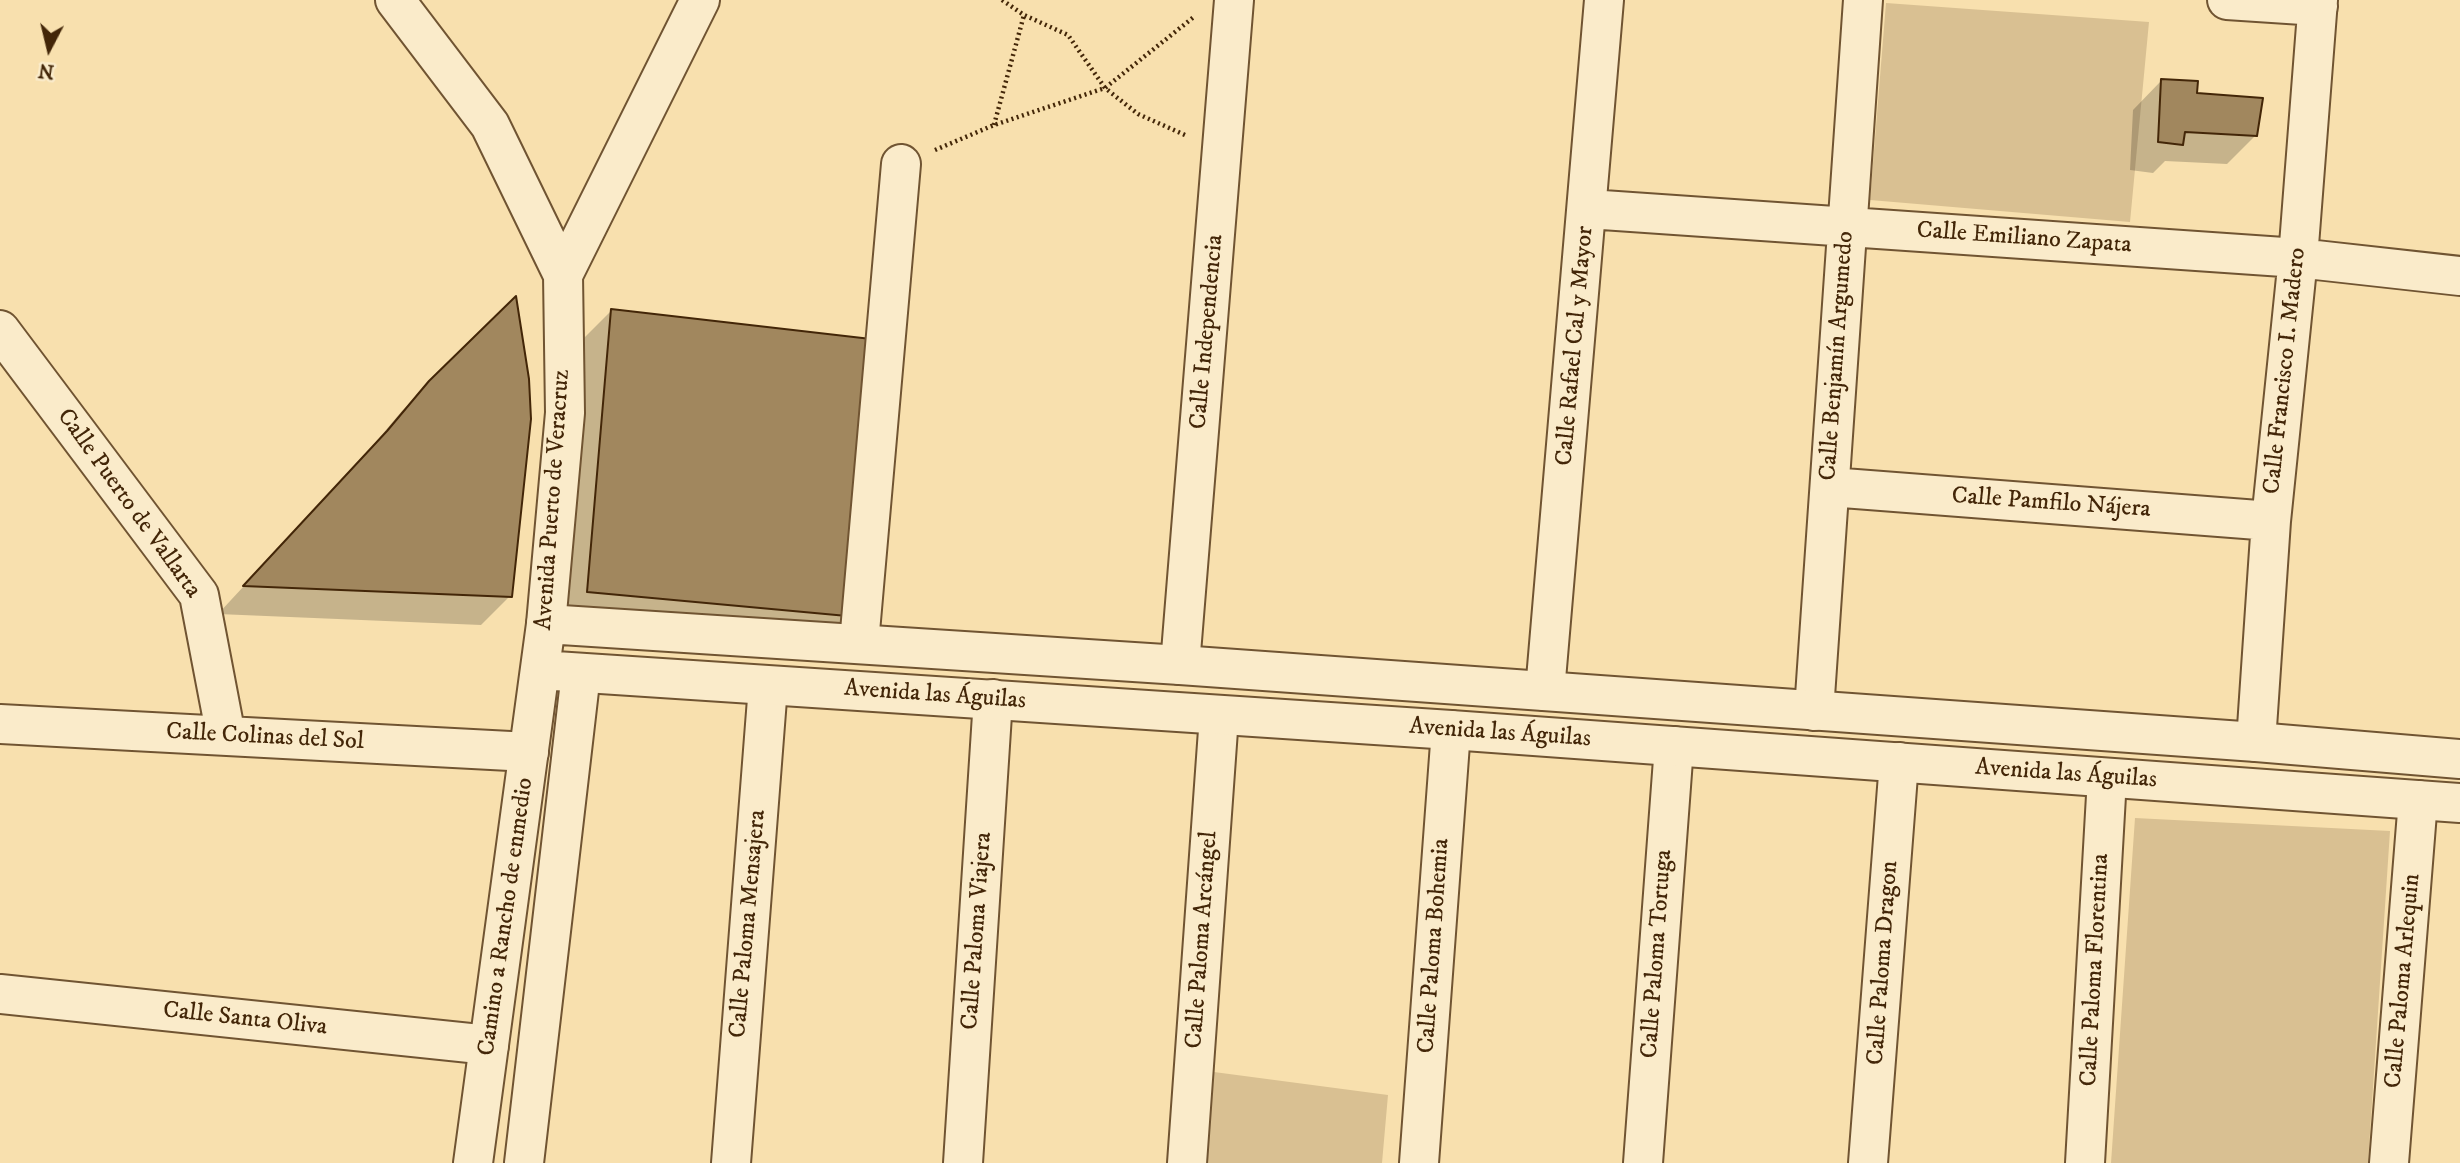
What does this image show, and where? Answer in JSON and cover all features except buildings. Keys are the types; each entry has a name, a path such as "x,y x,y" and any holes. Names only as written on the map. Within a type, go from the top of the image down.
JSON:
{"street":[{"name":"Avenida Puerto de Veracruz","path":"395,0 490,125 563,275 565,413 540,670"},
{"path":"563,275 700,0"},
{"name":"Calle Rafael Cal y Mayor","path":"1545,691 1604,0"},
{"name":"Calle Benjamín Argumedo","path":"1814,711 1846,226 1864,0"},
{"path":"2227,0 2318,3"},
{"name":"Calle Francisco I. Madero","path":"2256,742 2271,521 2298,258 2318,3"},
{"name":"Calle Independencia","path":"1180,665 1222,152 1219,4"},
{"path":"859,643 901,164"},
{"name":"Calle Emiliano Zapata","path":"1588,209 2298,258 2460,276"},
{"name":"Calle Puerto de Vallarta","path":"0,330 199,595 226,736"},
{"name":"Calle Pamfilo Nájera","path":"1830,487 2271,521"},
{"name":"Avenida las Águilas","path":"546,624 1180,665 2256,742 2460,760"},
{"name":"Avenida las Águilas","path":"540,670 1451,730 2460,803"},
{"name":"Camino a Rancho de enmedio","path":"473,1163 540,670"},
{"path":"524,1163 581,673"},
{"name":"Calle Paloma Mensajera","path":"731,1163 768,686"},
{"name":"Calle Paloma Viajera","path":"963,1163 993,699"},
{"name":"Calle Paloma Arcángel","path":"1187,1163 1219,716"},
{"name":"Calle Colinas del Sol","path":"0,724 529,751"},
{"name":"Calle Paloma Bohemia","path":"1419,1163 1451,730"},
{"name":"Calle Paloma Tortuga","path":"1643,1163 1674,746"},
{"name":"Calle Paloma Dragon","path":"1868,1163 1899,762"},
{"name":"Calle Paloma Florentina","path":"2085,1163 2107,778"},
{"name":"Calle Paloma Arlequin","path":"2389,1163 2418,800"},
{"name":"Calle Santa Oliva","path":"0,994 489,1045"}],"path":[{"path":"1002,0 1024,15 1068,35 1105,89 1138,114 1222,152"},
{"path":"901,164 994,125 1105,89 1219,4"},
{"path":"994,125 1024,15"}],"shaded area":[{"path":"1886,3 2149,22 2130,222 1870,200"},
{"path":"2135,818 2390,831 2368,1163 2111,1163"},
{"path":"1214,1072 1388,1095 1382,1163 1207,1163"}]}
